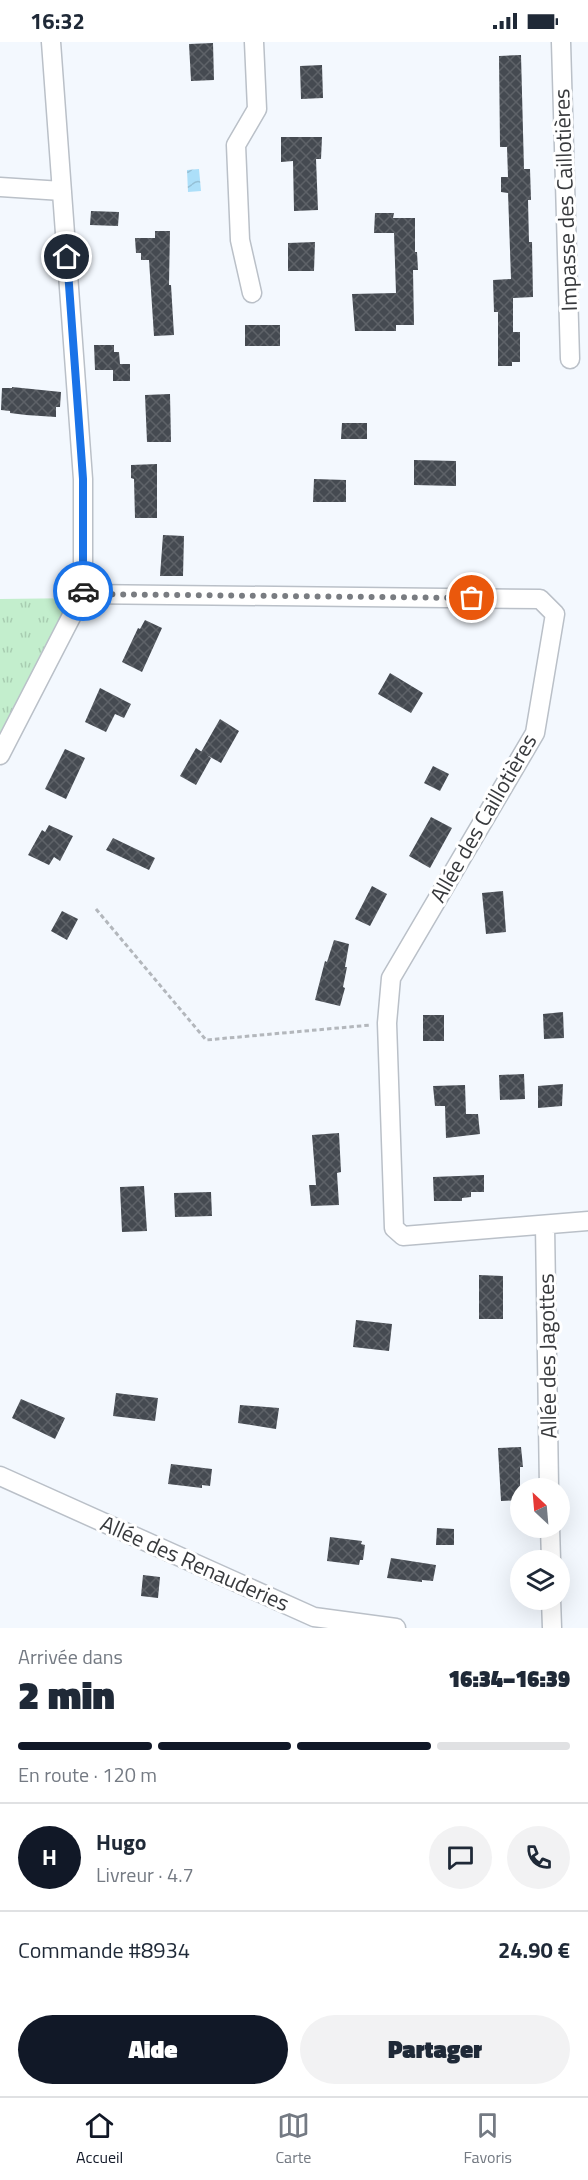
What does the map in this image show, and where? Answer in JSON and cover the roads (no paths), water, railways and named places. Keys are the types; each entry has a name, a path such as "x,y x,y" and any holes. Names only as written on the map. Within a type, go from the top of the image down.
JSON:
{"street":[{"path":"0,755 83,594 83,479 51,42"},
{"path":"252,293 240,240 236,145 257,109 254,42"},
{"name":"Impasse des Caillotières","path":"561,42 570,359"},
{"path":"0,187 62,191"},
{"name":"Allée des Caillotières","path":"83,594 540,599 555,614 535,733 391,978 387,1023 394,1228 403,1236 588,1221"},
{"name":"Allée des Jagottes","path":"545,1225 549,1478"},
{"name":"Allée des Renauderies","path":"0,1476 314,1617 396,1628"},
{"path":"551,1610 552,1628"}],"water":[{"path":"199,169 201,191 188,192 187,170"}]}
